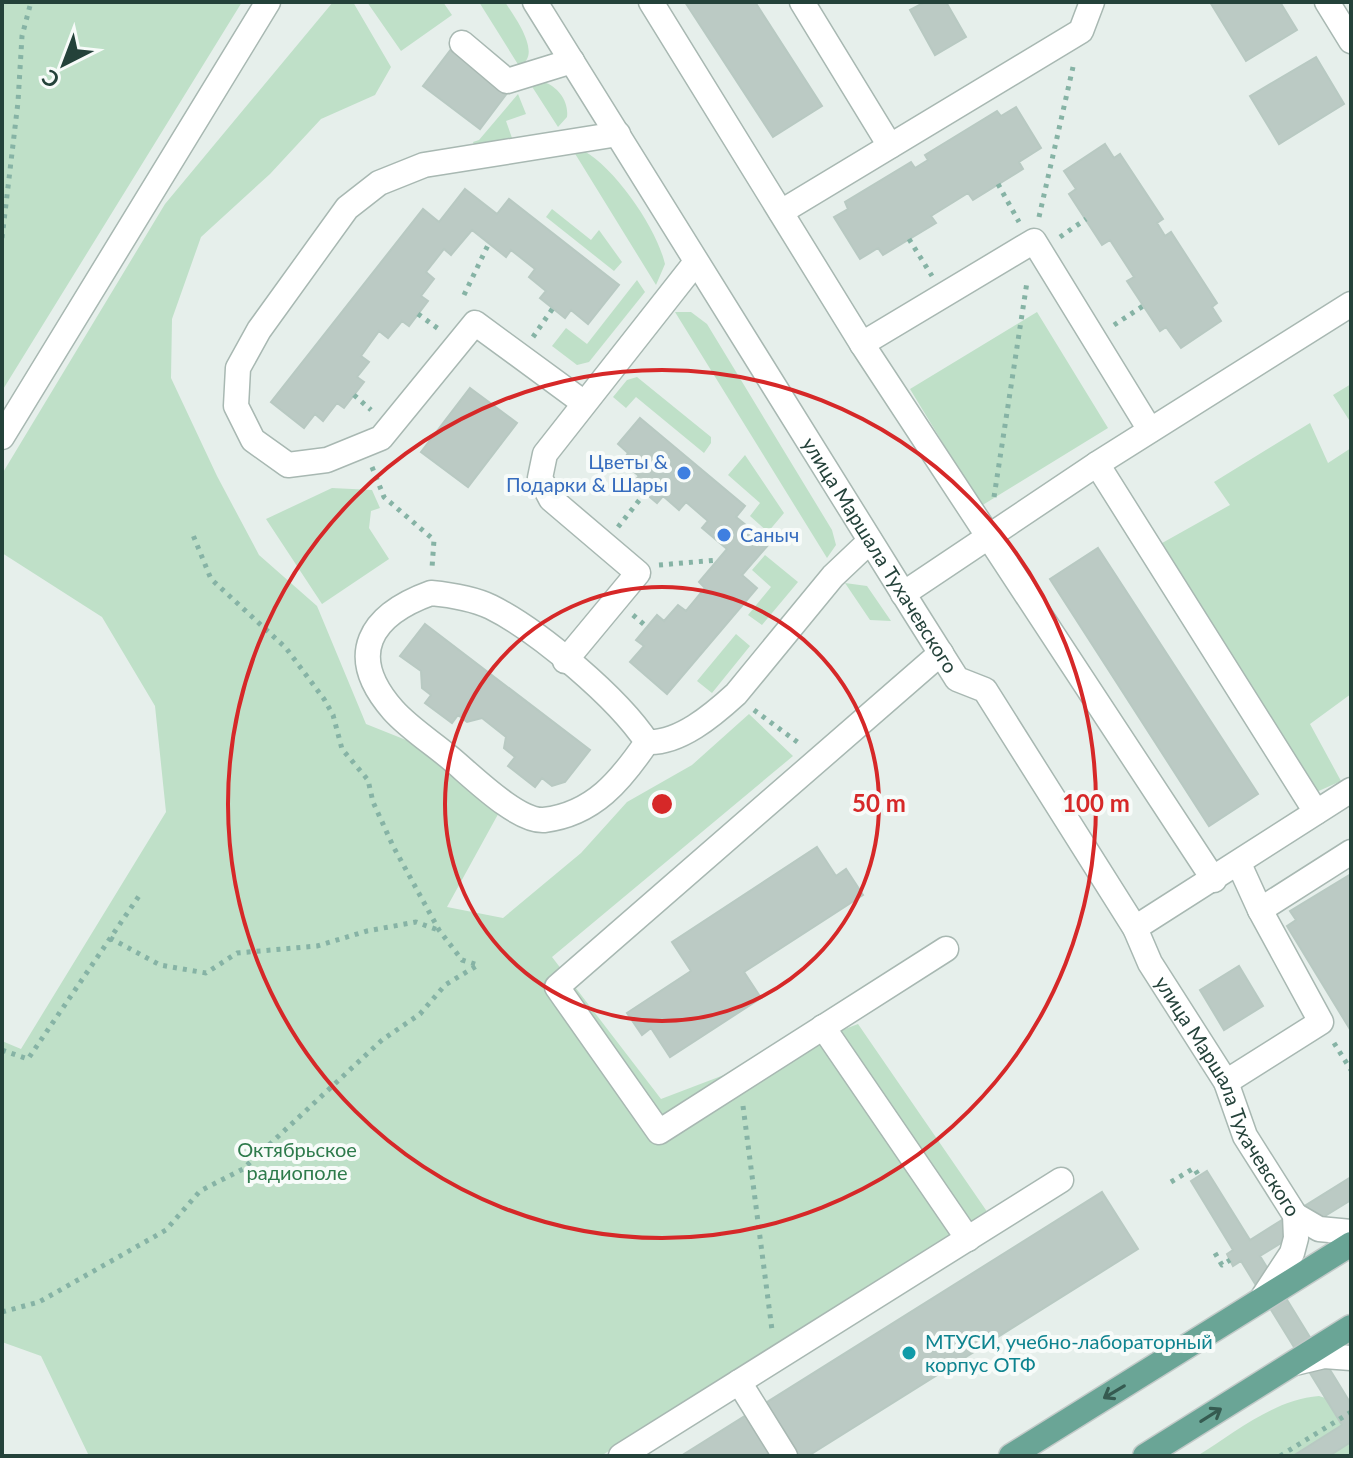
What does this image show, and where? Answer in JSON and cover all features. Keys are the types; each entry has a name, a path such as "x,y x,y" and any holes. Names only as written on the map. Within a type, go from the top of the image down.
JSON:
{"main road":[{"path":"1011,1456 1253,1308 1351,1244"},
{"path":"1145,1456 1351,1327"}],"street":[{"path":"2,437 268,2"},
{"name":"улица Маршала Тухачевского","path":"535,2 957,679 985,690 1135,928 1150,963 1226,1082 1245,1136 1295,1215 1296,1238 1288,1264 1253,1308"},
{"path":"651,2 862,344 987,538 1030,595 1214,880"},
{"path":"802,2 890,146"},
{"path":"781,212 1081,31 1092,2"},
{"path":"1327,2 1351,41"},
{"path":"462,43 507,81 572,61"},
{"path":"584,403 475,323 381,438 327,460 288,465 253,440 236,406 238,368 259,330 347,208 379,183 424,165 618,134"},
{"path":"862,344 1034,241 1150,430"},
{"path":"565,661 638,573 551,499 540,478 545,454 696,262"},
{"path":"903,594 1097,464 1351,304"},
{"path":"1097,464 1316,812"},
{"path":"647,742 665,743 719,709 736,694 833,576 870,541"},
{"path":"431,593 462,597 516,621 630,716 647,742 620,781 593,803 541,820 515,811 393,710 369,672 366,648 373,633 401,604 431,593"},
{"path":"941,653 557,987 659,1132 946,949"},
{"path":"1135,928 1351,790"},
{"path":"1260,910 1351,852"},
{"path":"1226,1082 1321,1022 1260,910 1239,864"},
{"path":"823,1027 968,1239"},
{"path":"621,1456 1061,1180"},
{"path":"1295,1215 1319,1229 1351,1232"},
{"path":"1292,1364 1324,1356 1351,1358"},
{"path":"739,1382 785,1456"}],"path":[{"path":"2,238 18,102 22,36 31,2"},
{"path":"998,184 1030,243"},
{"path":"909,239 943,295"},
{"path":"455,306 464,295 489,243"},
{"path":"464,295 474,303"},
{"path":"428,340 446,317"},
{"path":"366,417 381,399"},
{"path":"364,445 384,497 434,540 431,593"},
{"path":"605,545 645,493"},
{"path":"2,1312 39,1302 166,1230 200,1191 243,1169 382,1040 420,1014 445,985 478,965 462,960 439,930 393,846 373,802 368,780 342,749 333,715 324,699 286,648 211,579 193,535"},
{"path":"638,573 655,565 718,560"},
{"path":"736,694 807,749"},
{"path":"2,1050 28,1059 141,893"},
{"path":"110,938 160,965 206,973 237,953 317,946 367,931 416,922 439,930"},
{"path":"740,1081 776,1359"},
{"path":"1171,1182 1194,1168 1199,1176"},
{"path":"1215,1253 1222,1265 1230,1260"},
{"path":"1280,1456 1351,1412"}],"green space":[{"path":"2,2 242,2 2,391"},
{"name":"Октябрьское радиополе","path":"333,2 353,2 391,67 375,95 321,119 270,174 201,237 172,319 171,378 217,476 259,555 317,606 366,724 426,748 502,807 447,907 503,918 581,853 627,802 692,765 749,714 793,756 552,957 661,1099 858,1024 988,1213 601,1456 89,1456 41,1356 2,1342 2,1041 21,1049 166,812 155,706 102,617 2,553 2,474 165,204"},
{"path":"367,2 443,2 452,15 401,51"},
{"path":"479,2 505,2 514,16 525,36 529,54 519,66"},
{"path":"544,82 558,91 566,105 567,117 558,127 531,85"},
{"path":"518,94 526,114 506,121 512,138 475,147 473,142 479,140"},
{"path":"584,151 622,185 653,234 665,264 656,285 574,152"},
{"path":"552,209 591,240 599,230 622,262 614,271 546,217"},
{"path":"637,280 645,292 589,362 577,365 552,346 566,328 587,344"},
{"path":"675,312 691,312 707,324 832,530 836,545 827,558"},
{"path":"1037,312 1108,428 981,506 910,389"},
{"path":"637,377 711,437 711,443 704,453 636,397 626,408 613,397 627,380"},
{"path":"1351,384 1351,423 1333,395"},
{"path":"1310,423 1328,463 1351,448 1351,694 1310,724 1341,781 1312,794 1155,547 1230,505 1214,482"},
{"path":"745,455 784,513 768,532 750,516 760,503 728,475"},
{"path":"332,488 372,490 380,508 371,511 369,528 389,559 322,604 266,519"},
{"path":"765,555 798,582 762,625 748,615 771,587 752,570"},
{"path":"845,583 867,586 891,621 870,620"},
{"path":"736,634 750,646 712,693 697,681"},
{"path":"1319,1396 1351,1406 1351,1456 1197,1456 1270,1410"}],"building":[{"path":"685,2 755,2 822,106 773,137"},
{"path":"925,2 946,2 966,37 935,55 910,10"},
{"path":"1210,2 1280,2 1297,30 1246,61"},
{"path":"452,48 508,92 480,129 423,86"},
{"path":"1316,57 1344,104 1279,144 1250,96"},
{"path":"1016,107 1041,148 1019,162 1023,169 973,200 968,193 931,216 936,223 883,255 878,248 860,259 834,217 848,209 845,202 911,162 915,168 928,160 925,155 997,111 1001,116"},
{"path":"1105,144 1114,158 1120,154 1163,219 1157,223 1165,236 1171,232 1217,303 1212,307 1221,321 1181,348 1166,327 1160,331 1127,281 1134,277 1110,240 1102,245 1069,194 1076,189 1064,171"},
{"path":"465,189 497,214 509,199 619,285 588,324 571,310 565,318 540,298 546,291 529,277 535,269 511,250 506,257 472,230 451,255 444,249 426,272 434,279 421,296 428,301 409,326 402,321 388,338 379,331 361,356 369,362 357,377 364,382 344,408 337,403 323,421 315,414 304,428 271,402 423,209 439,222"},
{"path":"470,388 517,423 468,487 421,452"},
{"path":"640,418 745,506 736,517 769,544 742,575 757,588 667,694 630,662 644,646 636,640 657,615 664,621 678,605 686,611 705,588 699,582 727,549 702,528 708,521 686,502 679,510 663,496 657,503 633,483 639,476 622,462 628,453 618,444"},
{"path":"1098,548 1258,794 1209,826 1050,579"},
{"path":"425,624 590,750 565,782 552,786 542,778 535,787 508,766 515,757 504,748 506,737 482,718 467,722 458,715 452,723 425,703 431,695 422,688 421,671 400,656"},
{"path":"817,847 836,876 846,869 863,895 744,972 761,998 670,1057 651,1028 642,1035 627,1013 691,971 672,942"},
{"path":"1351,874 1351,1031 1287,926 1296,920 1290,911"},
{"path":"1239,966 1263,1006 1224,1030 1200,990"},
{"path":"1207,1171 1250,1240 1351,1177 1351,1200 1260,1256 1351,1404 1351,1442 1329,1456 1293,1456 1342,1425 1241,1261 1233,1266 1227,1254 1233,1250 1191,1181"},
{"name":"МТУСИ, учебно-лабораторный корпус ОТФ","path":"1102,1192 1138,1249 808,1456 681,1456"}],"place":[{"name":"Цветы & Подарки & Шары","path":"684,473"},
{"name":"Саныч","path":"724,535"},
{"name":"МТУСИ, учебно-лабораторный корпус ОТФ","path":"909,1353"}]}
